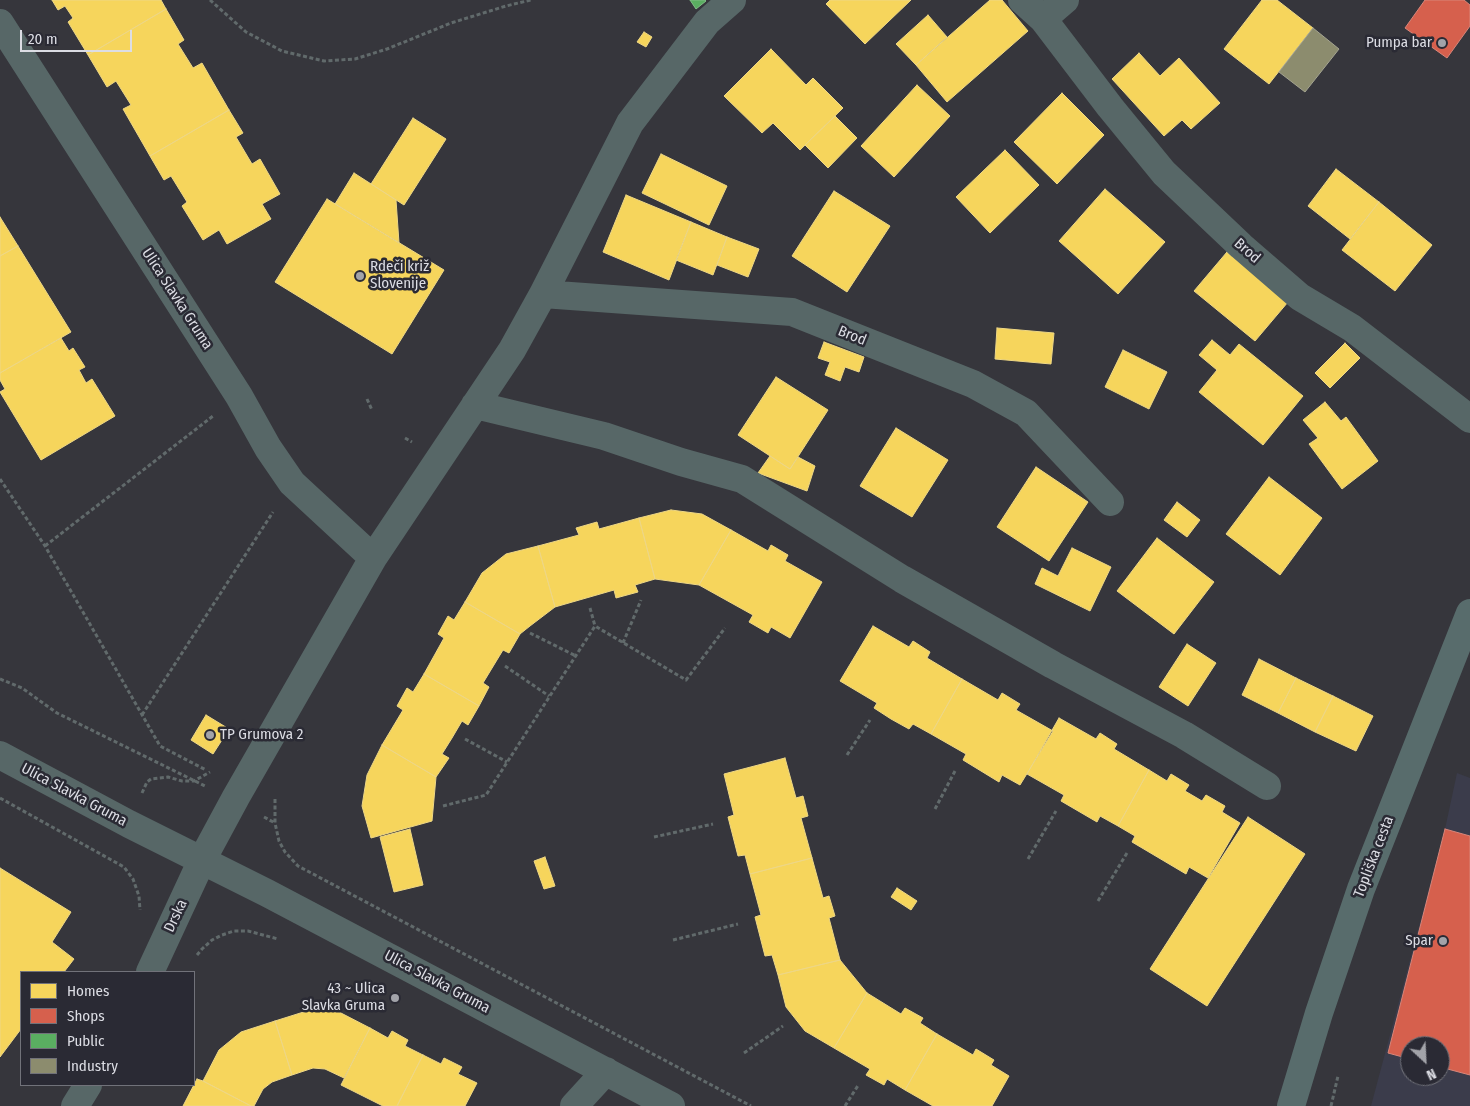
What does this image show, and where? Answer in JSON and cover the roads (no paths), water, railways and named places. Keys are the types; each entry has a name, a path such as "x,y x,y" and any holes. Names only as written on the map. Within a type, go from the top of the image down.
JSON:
{"main road":[{"name":"Topliška cesta","path":"1291,1106 1319,1013 1361,889 1470,613"}],"street":[{"path":"202,860 236,797 374,558 512,350 543,294 630,123 706,22 732,0"},
{"name":"Brod","path":"1022,0 1043,19 1110,107 1164,173 1240,246 1300,296 1352,328 1470,419"},
{"path":"1043,19 1065,0"},
{"name":"Ulica Slavka Gruma","path":"0,23 239,396 268,448 292,484 374,558"},
{"name":"Brod","path":"543,294 792,312 973,384 1026,413 1110,502"},
{"path":"475,406 604,436 681,462 742,479 902,579 1053,665 1184,735 1267,786"},
{"name":"Ulica Slavka Gruma","path":"0,755 671,1106"},
{"name":"Drska","path":"150,971 202,860"},
{"path":"574,1106 606,1071"},
{"path":"75,1106 87,1086"}],"place":[{"name":"Pumpa bar","path":"1442,43"},
{"name":"Rdeči križ Slovenije","path":"360,276"},
{"name":"TP Grumova 2","path":"210,735"},
{"name":"Spar","path":"1443,941"},
{"name":"43 ~ Ulica Slavka Gruma","path":"395,998"}]}
